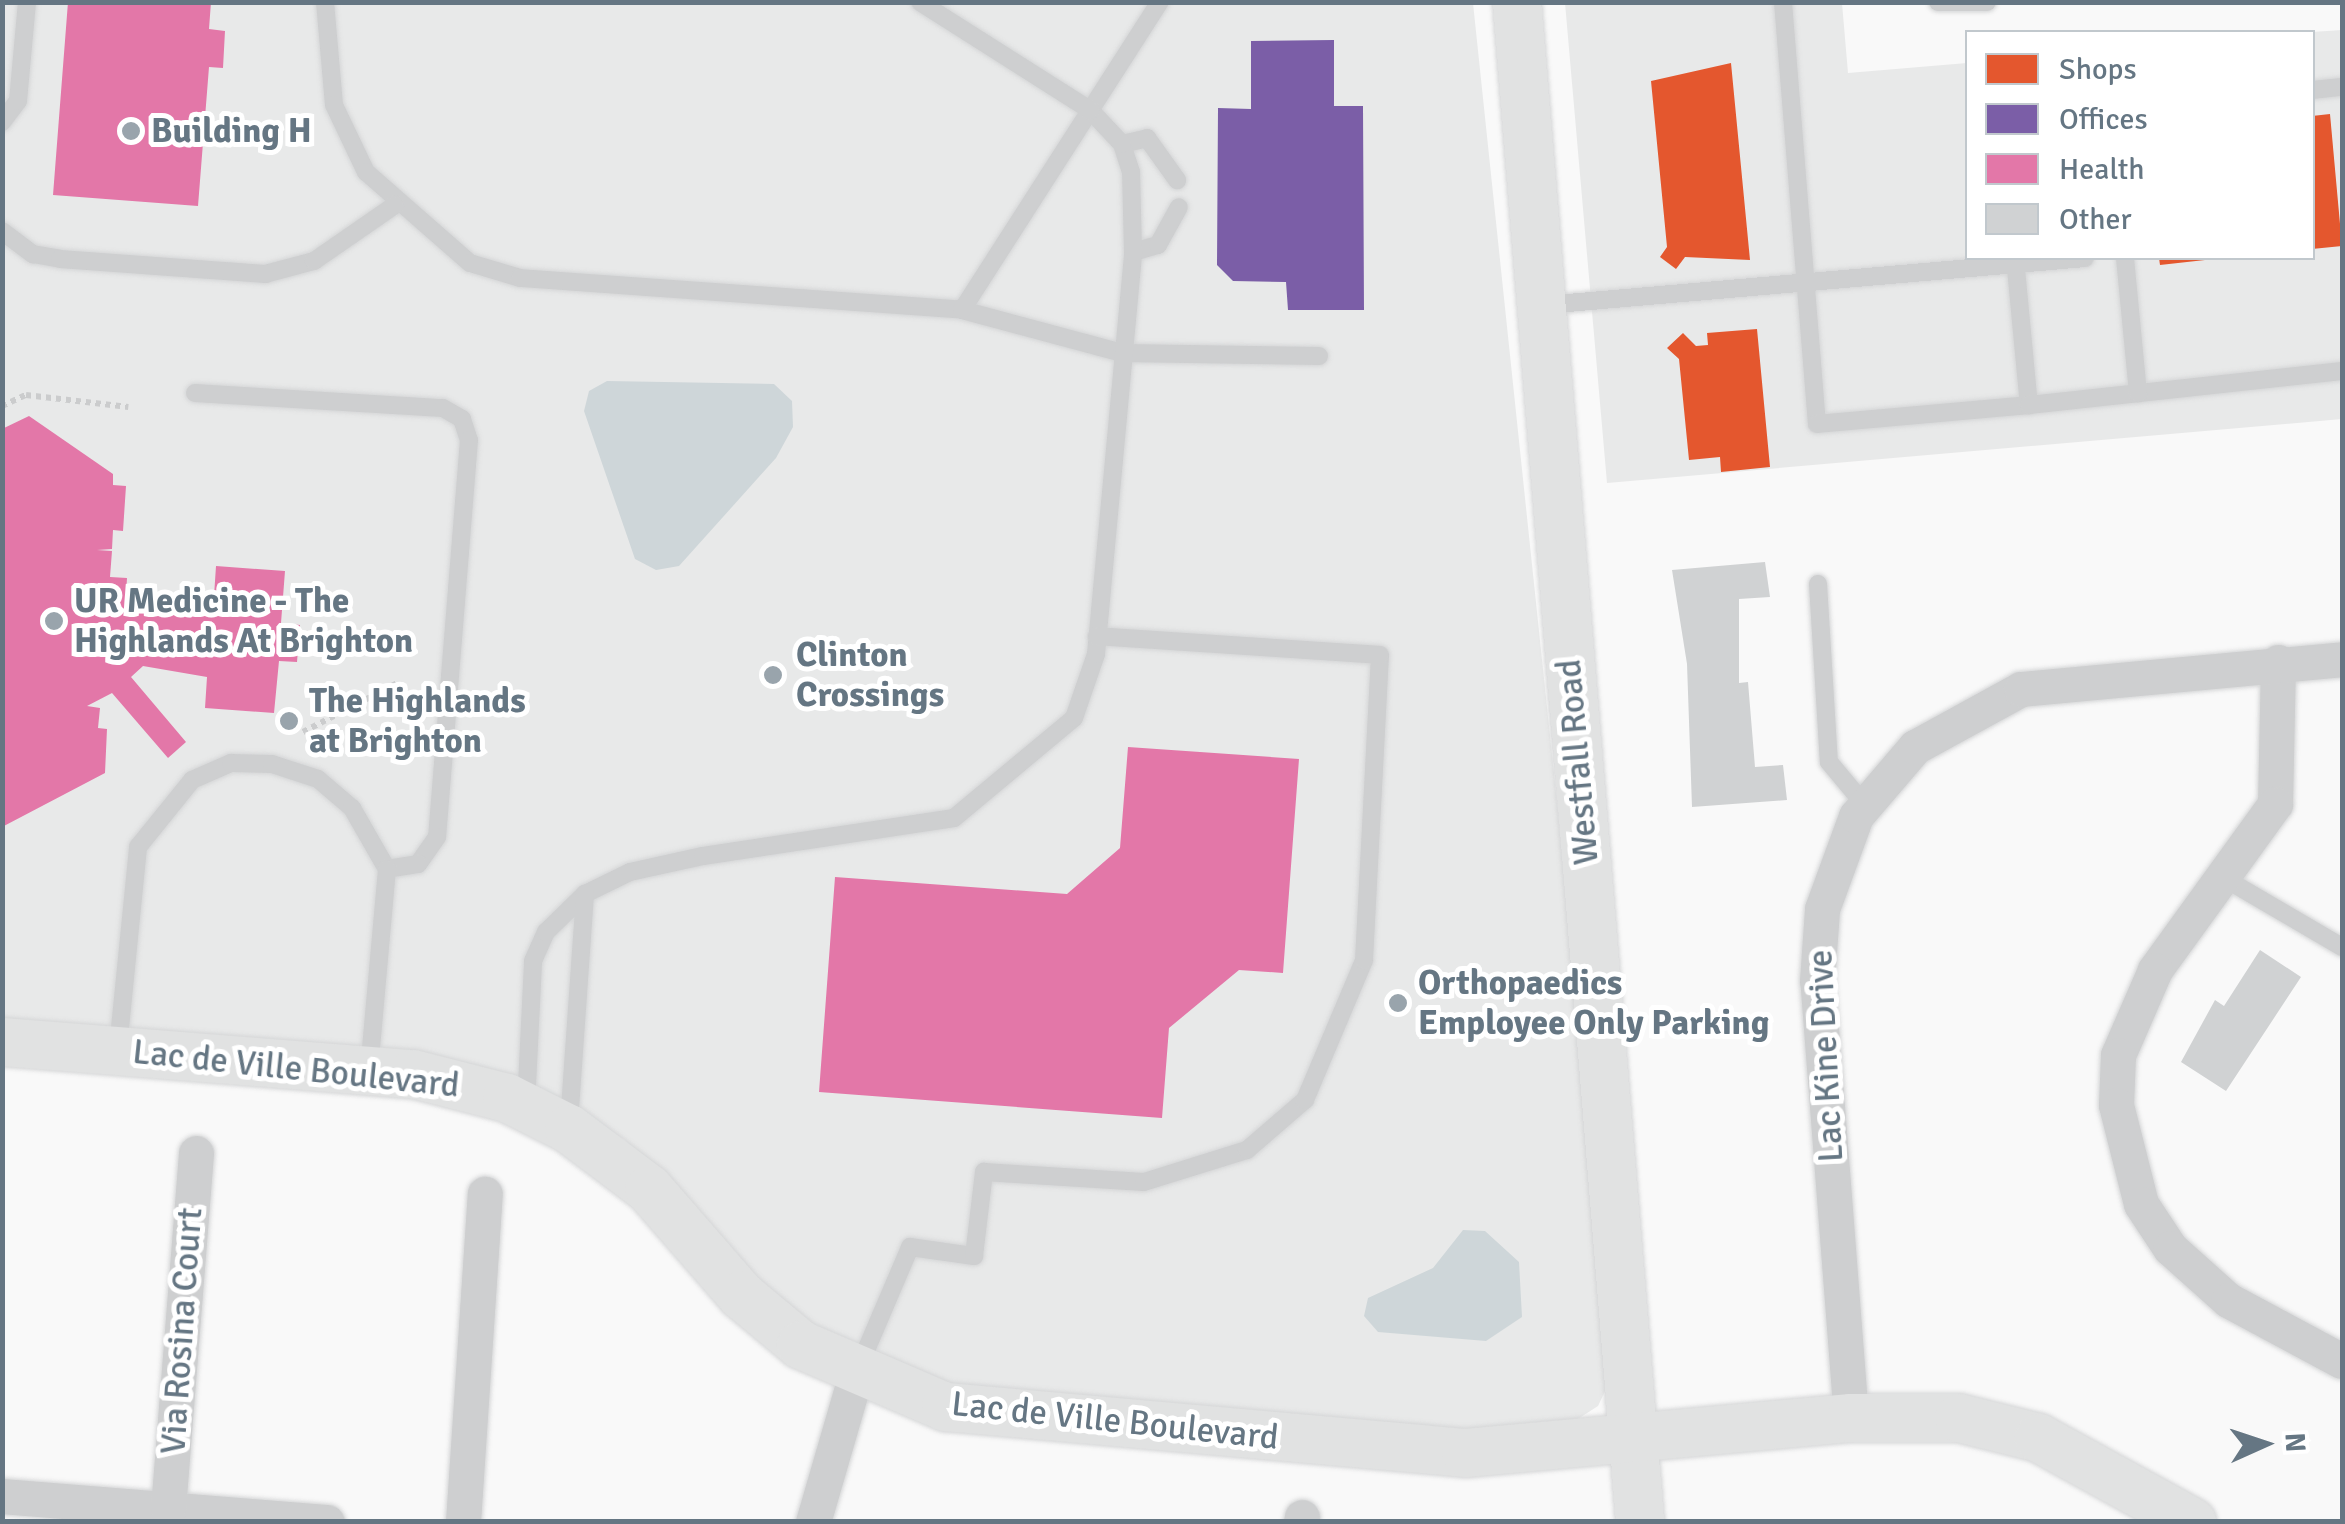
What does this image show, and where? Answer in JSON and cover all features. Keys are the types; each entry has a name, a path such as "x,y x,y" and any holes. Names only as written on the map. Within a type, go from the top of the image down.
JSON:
{"street":[{"name":"Westfall Road","path":"1517,2 1640,1522"},
{"name":"Lac Kine Drive","path":"1851,1418 1818,943 1831,874 1864,804 1944,726 2021,689 2278,662 2342,660"},
{"path":"2278,662 2275,804 2132,1013 2118,1056 2122,1153 2141,1204 2200,1281 2342,1361"},
{"name":"Lac de Ville Boulevard","path":"2,1042 369,1070 459,1083 526,1106 569,1128 649,1189 769,1321 856,1374 1002,1417 1466,1453 1851,1418 1994,1424 2040,1438 2192,1522"},
{"name":"Via Rosina Court","path":"168,1509 196,1153"},
{"path":"463,1522 485,1194"},
{"path":"813,1522 856,1374"},
{"path":"2,1496 327,1522"}],"lane":[{"path":"2,122 18,101 26,2"},
{"path":"325,2 334,106 366,172 395,204 470,263 520,278 962,310 1122,353 1319,356"},
{"path":"526,1106 533,961 546,932 586,894 630,872 703,856 954,818 1074,718 1098,636 1133,252 1122,144 1090,110 920,2"},
{"path":"962,310 1160,2"},
{"path":"1783,2 1817,424 2342,371"},
{"path":"1938,2 1987,2"},
{"path":"2315,90 2342,88"},
{"path":"1122,144 1148,138 1177,180"},
{"path":"2,231 34,254 264,274 314,261 395,204"},
{"path":"1133,252 1158,245 1179,206"},
{"path":"2125,260 2138,393"},
{"path":"1540,306 2016,261 2029,405"},
{"path":"195,393 442,408 462,419 469,440 438,836 418,864 387,870"},
{"path":"1818,584 1830,762 1864,804"},
{"path":"856,1374 910,1247 974,1256 984,1172 1144,1182 1246,1150 1305,1100 1364,960 1380,654 1098,636"},
{"path":"118,1051 134,858 158,813 192,780 231,763 318,779 352,808 387,870 369,1070"},
{"path":"2224,878 2342,947"},
{"path":"569,1128 586,894"}],"path":[{"path":"2,406 26,394 128,408"},
{"path":"304,732 397,683"}],"shaded area":[{"name":"Clinton Crossings","path":"3,3 1473,3 1558,812 1608,1385 1598,1406 1567,1426 1463,1431 1036,1401 917,1378 790,1313 624,1139 580,1115 3,1020"},
{"path":"1565,3 1842,3 1848,73 1965,63 1965,260 2315,260 2315,32 2342,30 2342,419 1607,483"},
{"path":"607,381 774,384 792,401 793,427 776,458 679,566 656,570 635,559 584,411 589,391"},
{"path":"1463,1230 1485,1231 1519,1262 1522,1317 1486,1341 1378,1332 1364,1316 1368,1298 1433,1268"}],"building: Shops":[{"path":"1731,63 1750,260 1685,257 1676,269 1660,257 1667,247 1651,81"},
{"path":"2330,114 2342,246 2315,249 2315,116"},
{"path":"2159,260 2205,260 2160,265"},
{"path":"1757,329 1770,467 1721,472 1720,457 1689,460 1679,359 1667,348 1683,333 1696,346 1708,345 1707,333"}],"building: Offices":[{"path":"1334,40 1334,106 1363,106 1364,310 1288,310 1286,282 1233,281 1217,265 1218,108 1251,109 1251,41"}],"building: Health":[{"name":"Building H","path":"68,2 211,2 209,29 225,31 223,68 209,67 198,206 53,195"},
{"path":"29,416 113,474 113,485 126,486 123,531 113,530 112,549 97,550 112,551 110,577 127,578 126,596 214,596 216,566 285,571 281,623 300,625 297,662 279,661 274,713 205,708 207,677 143,666 131,677 186,742 168,758 112,693 87,706 100,708 98,728 107,729 105,773 2,827 2,429"},
{"path":"1128,747 1299,759 1283,973 1239,970 1169,1028 1162,1118 819,1092 835,877 1067,894 1120,848"}],"building: Other":[{"path":"1765,562 1770,597 1739,599 1739,683 1748,682 1755,767 1783,765 1787,800 1692,807 1687,664 1672,570"},
{"path":"2260,950 2301,977 2226,1091 2181,1062 2215,1000 2224,1006"}],"place":[{"name":"Building H","path":"131,131"},
{"name":"UR Medicine - The Highlands At Brighton","path":"54,621"},
{"name":"Clinton Crossings","path":"773,675"},
{"name":"The Highlands at Brighton","path":"289,721"},
{"name":"Orthopaedics Employee Only Parking","path":"1398,1003"}]}
